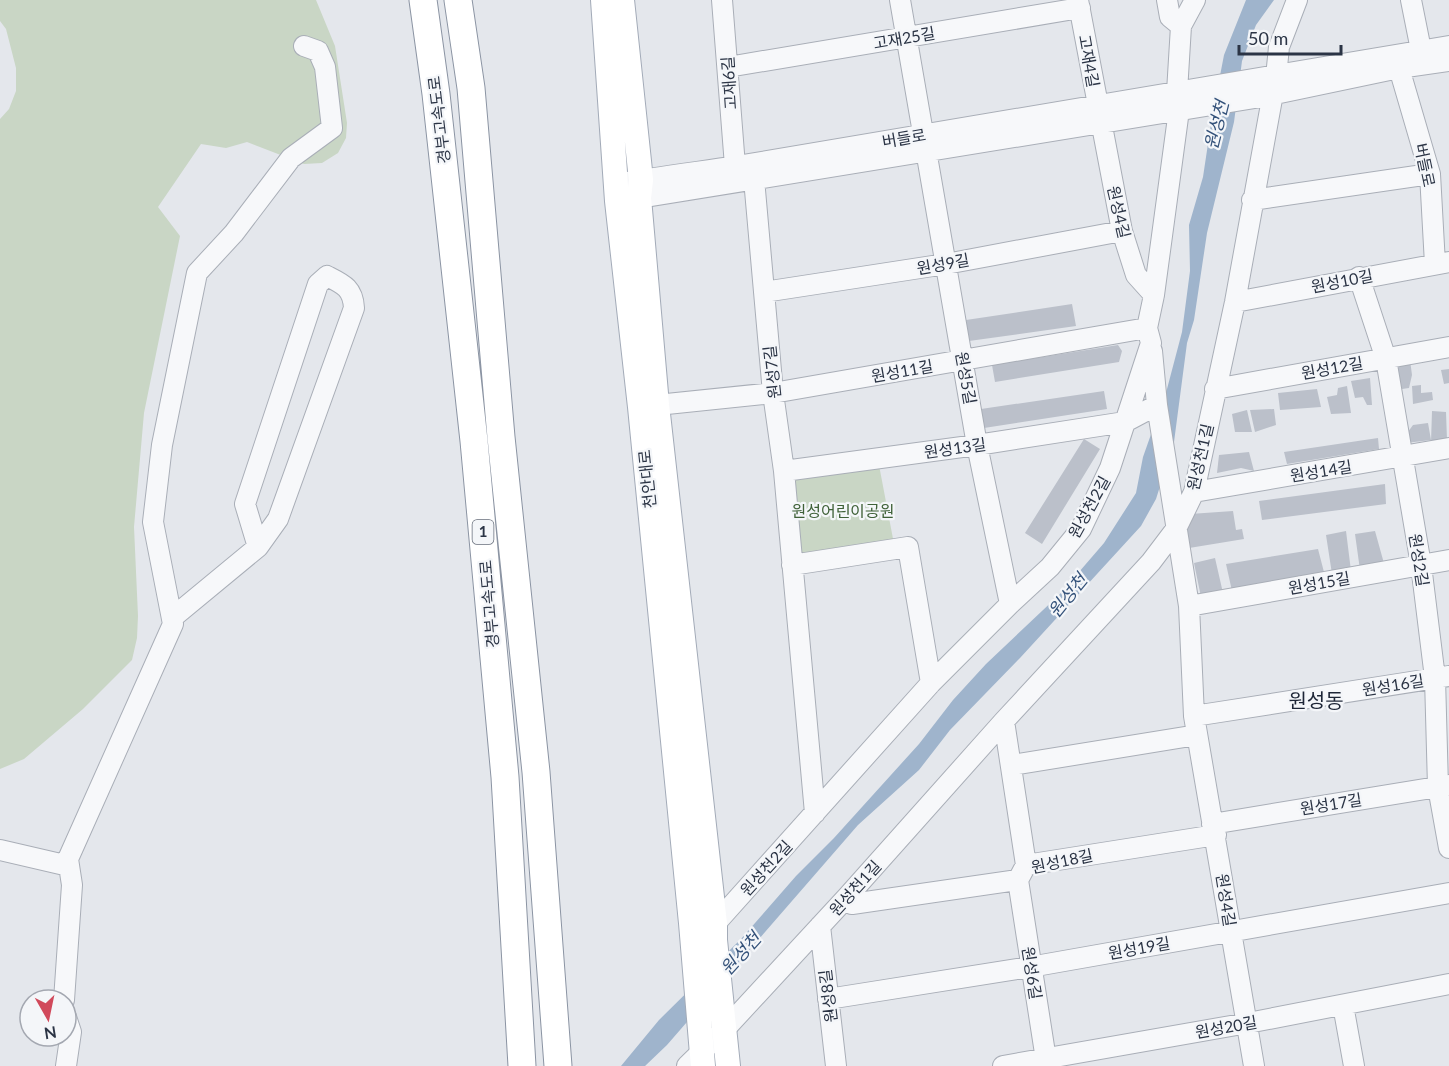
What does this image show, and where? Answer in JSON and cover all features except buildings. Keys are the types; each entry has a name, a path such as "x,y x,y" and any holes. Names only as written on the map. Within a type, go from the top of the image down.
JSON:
{"highway":[{"name":"경부고속도로","path":"423,0 436,94 474,441 505,777 522,1066"},
{"name":"경부고속도로","path":"458,0 471,88 502,448 536,772 558,1066"}],"main road":[{"name":"천안대로","path":"603,0 657,405 724,1020"},
{"name":"천안대로","path":"622,0 628,190 644,442 700,1027 698,1061"},
{"path":"724,1020 728,1066"}],"street":[{"name":"고재6길","path":"723,0 735,166"},
{"name":"원성5길","path":"900,0 977,445 1010,604"},
{"path":"1167,0 1170,17 1181,26"},
{"name":"원성천2길","path":"715,932 815,813 931,683 1050,567 1081,529 1110,468 1149,335 1183,100 1181,26 1195,0"},
{"name":"원성천1길","path":"698,1061 724,1020 847,897 1004,721 1151,562 1176,528 1194,492 1235,302 1269,86 1279,47 1297,0"},
{"path":"1411,0 1421,50"},
{"name":"고재25길","path":"728,67 907,38 1079,4"},
{"name":"고재4길","path":"1079,4 1099,114"},
{"path":"65,988 72,885 68,859 173,624 153,522 162,445 197,273 234,232 291,158 332,128 325,67 318,51 304,46"},
{"path":"1269,86 1421,50 1449,46"},
{"path":"1269,86 1449,61"},
{"name":"버들로","path":"1399,68 1430,174 1442,263"},
{"name":"버들로","path":"628,190 735,166 926,142 1269,86"},
{"name":"원성4길","path":"1099,114 1122,231 1136,275 1154,295"},
{"name":"버들로","path":"628,190 754,179 926,142"},
{"path":"1252,200 1430,174"},
{"name":"원성7길","path":"754,179 773,393 784,471 815,813"},
{"name":"원성9길","path":"764,292 946,264 1122,231"},
{"name":"원성10길","path":"1235,302 1442,263"},
{"path":"172,618 258,547 278,519 354,308 353,296 343,284 327,276 318,284 245,504 258,547"},
{"name":"원성2길","path":"1359,278 1386,359 1442,677 1444,786 1449,848"},
{"name":"원성4길","path":"1149,335 1157,405 1189,606 1195,725 1254,1066"},
{"name":"원성11길","path":"657,405 773,393 963,360 1149,335"},
{"name":"원성12길","path":"1215,389 1449,347"},
{"name":"원성13길","path":"784,471 1125,422 1157,405"},
{"name":"원성14길","path":"1194,492 1402,458 1449,448"},
{"path":"792,565 908,547 931,683"},
{"name":"원성15길","path":"1189,606 1449,560"},
{"name":"원성16길","path":"1195,725 1442,677"},
{"path":"1004,721 1012,765 1022,873"},
{"path":"1012,765 1195,725"},
{"name":"원성17길","path":"1214,829 1444,786"},
{"name":"원성18길","path":"847,897 852,904 1022,873 1214,829"},
{"path":"0,850 69,866"},
{"name":"원성6길","path":"1022,873 1030,967 1047,1062"},
{"name":"원성19길","path":"828,999 1030,967 1449,893"},
{"name":"원성8길","path":"820,926 836,1066"},
{"name":"원성20길","path":"1003,1066 1047,1062 1449,984"},
{"path":"1342,1005 1354,1066"},
{"path":"66,1066 69,1048"}],"green space":[{"path":"0,0 316,0 335,46 347,123 346,138 338,153 322,163 304,164 247,142 226,148 201,144 158,207 180,236 144,413 134,527 138,616 137,638 132,660 83,709 24,759 0,769 0,119 9,109 16,91 16,68 6,29 0,21"},
{"name":"원성어린이공원","path":"879,465 894,544 791,559 785,480"}],"water":[{"name":"원성천","path":"1246,0 1274,0 1256,25 1242,61 1234,122 1207,233 1194,320 1187,343 1174,442 1156,499 1141,526 1020,658 950,730 919,770 858,825 667,1045 645,1066 621,1066 659,1020 741,939 796,876 834,838 919,744 953,700 986,664 1060,594 1104,543 1136,493 1143,457 1167,389 1182,332 1190,271 1189,225 1203,177 1224,55"}],"district":[{"name":"원성동","path":"1316,701"}]}
